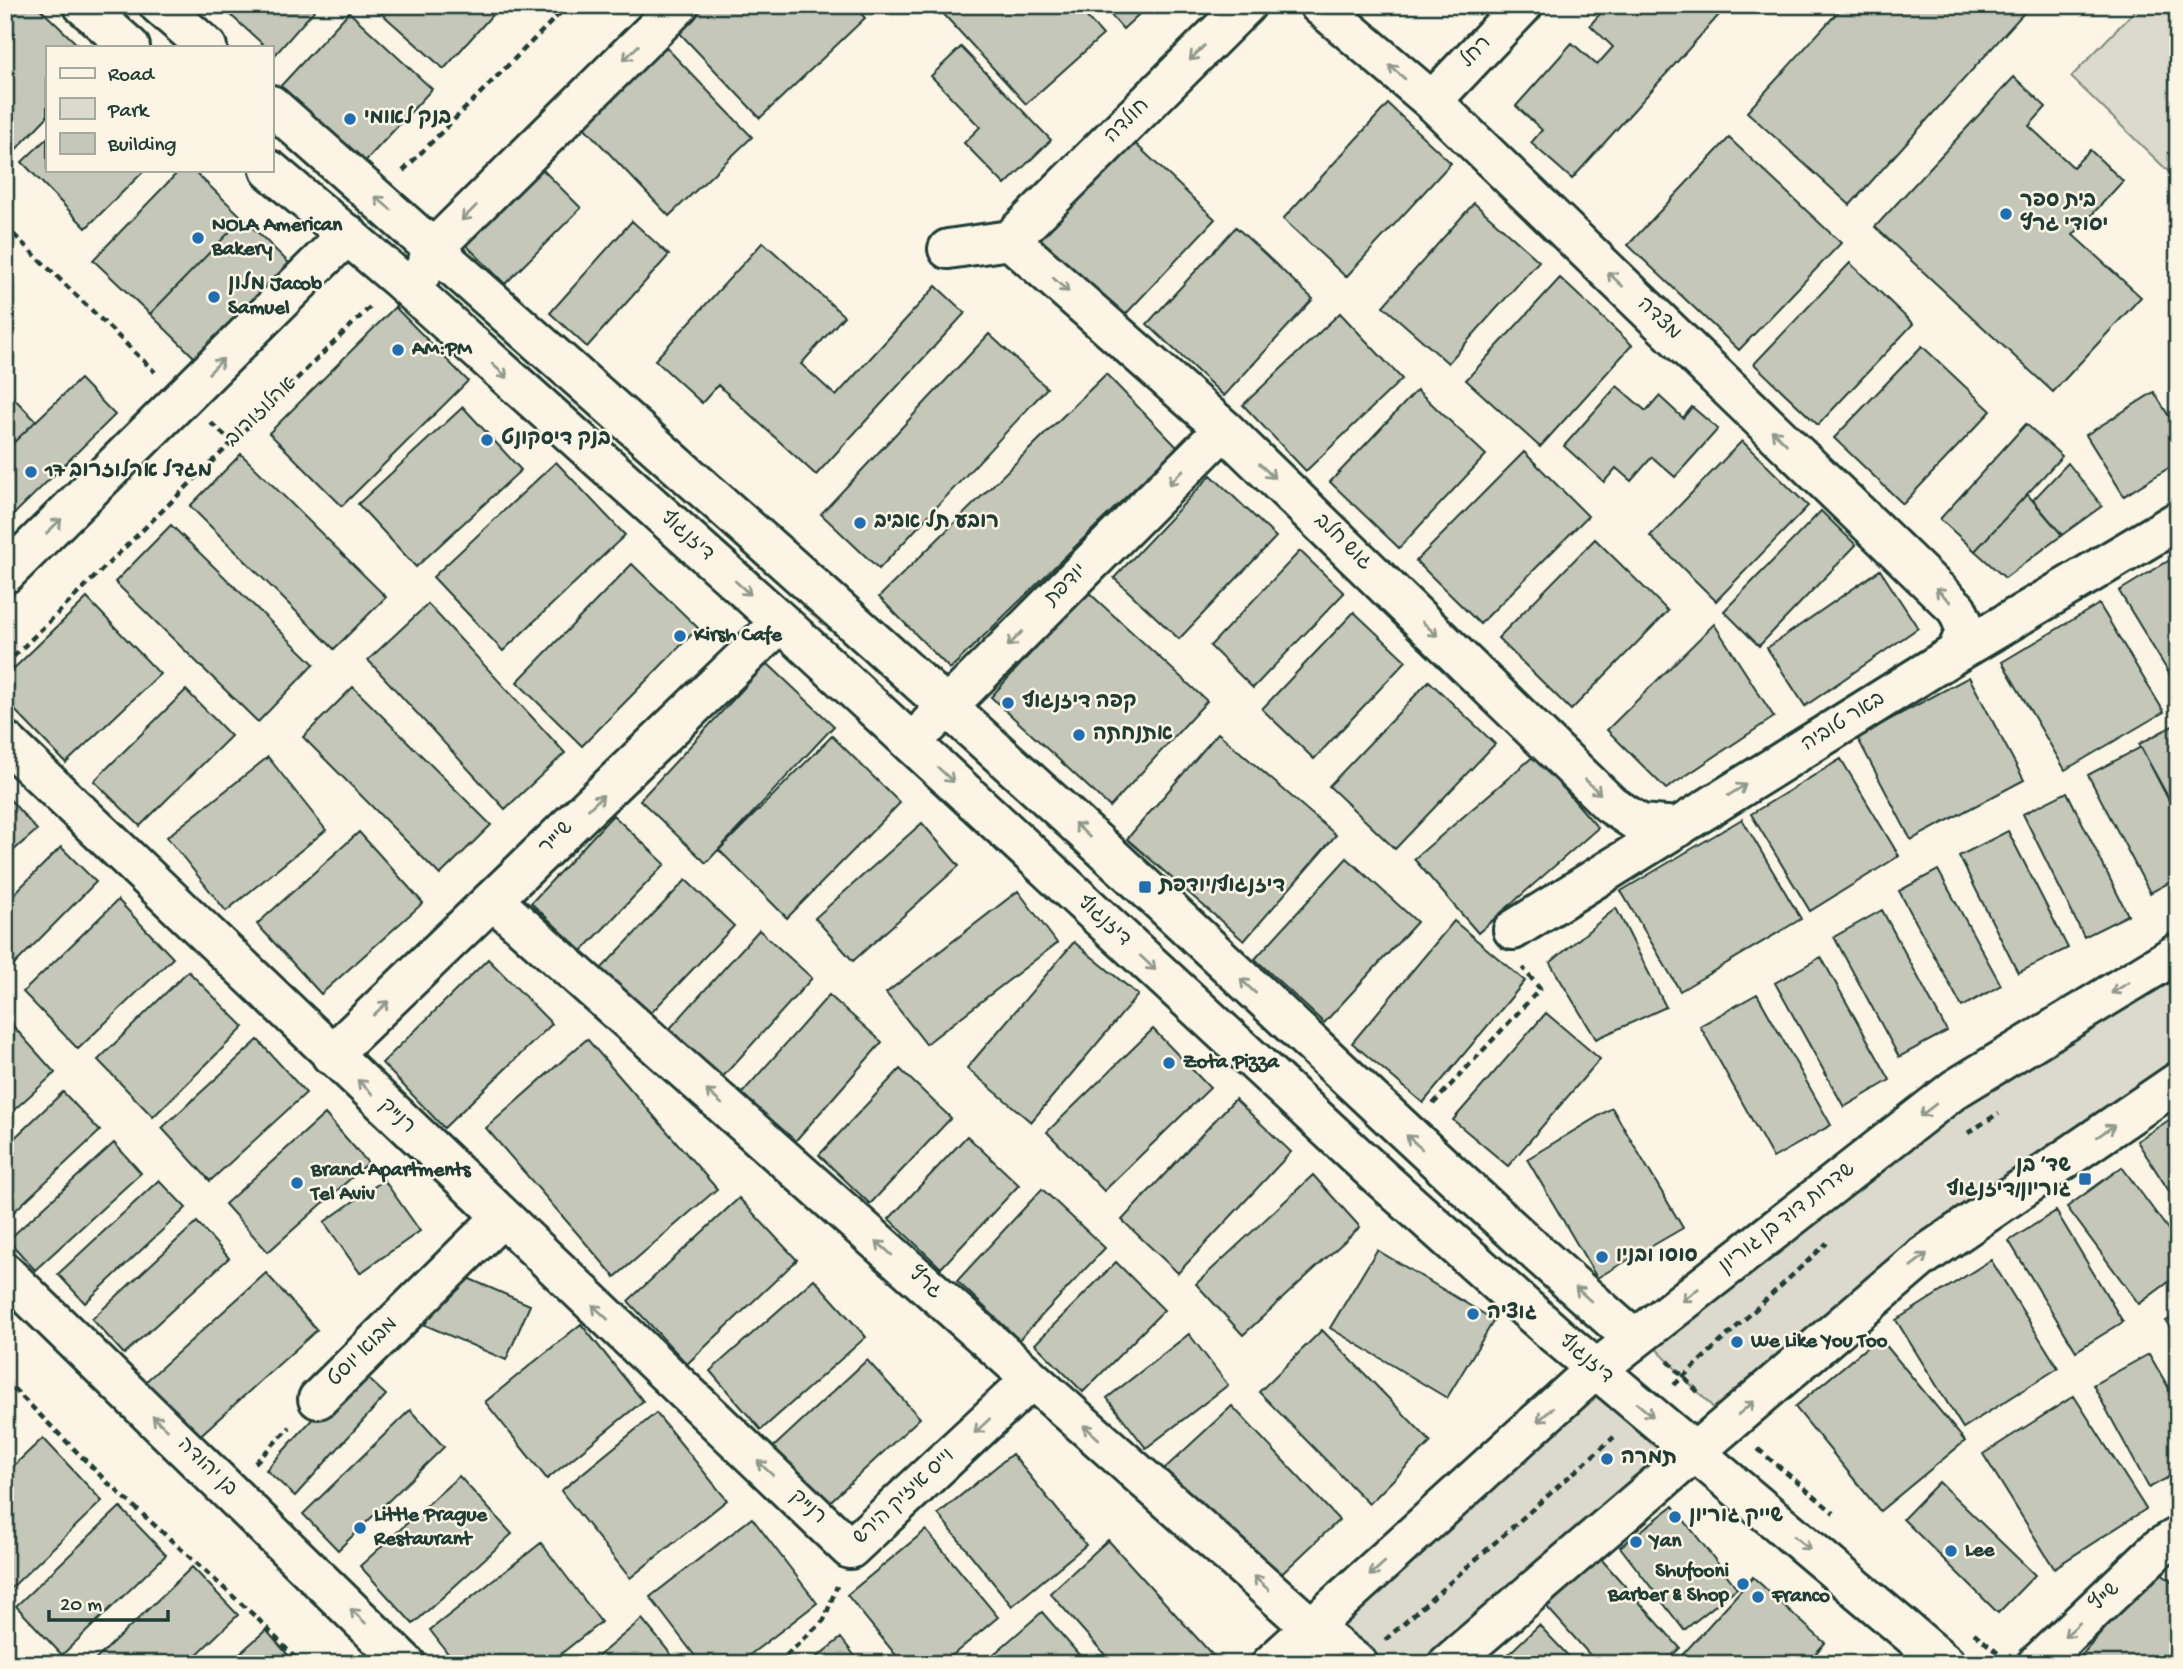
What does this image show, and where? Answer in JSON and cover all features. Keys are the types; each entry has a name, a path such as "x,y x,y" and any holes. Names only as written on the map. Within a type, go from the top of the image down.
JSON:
{"street":[{"path":"83,5 129,46"},
{"path":"159,5 206,46"},
{"path":"406,285 435,247 680,5"},
{"name":"חולדה","path":"1010,240 1246,5"},
{"name":"מצדה","path":"1319,5 1432,101 1957,608 1966,631 1956,653"},
{"name":"רחל","path":"1432,101 1523,5"},
{"path":"273,107 435,247 1052,801 1405,1134 1637,1336"},
{"name":"דיזנגוף","path":"272,172 406,285 781,622 1363,1162 1596,1369 1946,1664"},
{"path":"5,574 348,234"},
{"path":"948,248 1010,240"},
{"name":"גוש חלב","path":"1010,240 1224,429 1610,804 1640,824 1679,827"},
{"name":"יודפת","path":"911,743 1224,429"},
{"name":"באר טוביה","path":"1513,930 1956,653 2178,521"},
{"name":"שי\"ר","path":"331,1055 781,622"},
{"name":"רנ\"ק","path":"5,741 850,1549"},
{"name":"גרץ","path":"494,901 1312,1628 1369,1655"},
{"name":"שדרות דוד בן גוריון","path":"1271,1664 1596,1369 1637,1336 1955,1089 2178,953"},
{"path":"1448,1664 1922,1257 2178,1082"},
{"name":"מבוא יוסט","path":"318,1399 501,1218"},
{"name":"בן יהודה","path":"5,1273 406,1664"},
{"name":"וייס איזיק הירש","path":"850,1549 1032,1379"},
{"name":"ש\"ץ","path":"2037,1664 2159,1548 2178,1537"}],"path":[{"path":"376,198 568,5"},
{"path":"5,226 232,442"},
{"name":"ארלוזורוב","path":"5,665 232,442 406,285"},
{"path":"1405,1134 1540,989 1499,941 1513,930"},
{"path":"1965,1135 2010,1105"},
{"path":"1369,1655 1683,1377 1836,1235"},
{"path":"1637,1336 1683,1377 1728,1423 1835,1514"},
{"path":"5,1380 107,1482 248,1609 301,1664"},
{"name":"מבוא יוסט","path":"228,1489 318,1399"},
{"name":"וייס איזיק הירש","path":"777,1664 824,1620 850,1549"},
{"path":"1969,1629 2000,1655"}],"green space":[{"path":"2140,5 2158,5 2178,25 2178,163 2169,172 2071,77"},
{"path":"2178,957 2178,1082 1728,1423 1641,1333 1961,1086"},
{"path":"1589,1375 1686,1458 1448,1664 1264,1664"}],"building":[{"path":"22,5 36,5 79,46 46,46 46,118 5,161 5,23"},
{"path":"230,5 319,5 275,55 273,46 265,46 225,10"},
{"path":"372,5 481,5 492,15 444,69"},
{"path":"698,5 853,5 865,18 760,118 675,28"},
{"path":"941,5 1076,5 1103,35 1026,104 938,8"},
{"path":"1102,5 1149,5 1123,29"},
{"path":"1608,5 1728,5 1572,179 1531,143 1542,130 1516,106 1572,43 1597,65 1613,47 1590,25"},
{"path":"1844,5 2031,5 1850,205 1747,112"},
{"path":"349,12 432,89 359,168 276,91"},
{"path":"661,42 752,137 669,216 579,122"},
{"path":"961,47 1051,140 1005,185 964,143 980,127 931,76"},
{"path":"2014,77 2046,107 2029,126 2073,167 2090,150 2123,181 2073,235 2141,297 2053,392 1875,227"},
{"path":"1388,104 1451,163 1346,277 1283,219"},
{"path":"1124,133 1215,219 1123,317 1032,231"},
{"path":"1729,138 1841,243 1739,350 1628,245"},
{"path":"46,139 46,172 143,172 86,228 22,162"},
{"path":"536,163 581,208 505,284 459,238"},
{"path":"178,172 195,172 243,218 150,314 93,260"},
{"path":"1474,203 1539,261 1448,363 1383,306"},
{"path":"243,218 291,265 198,361 150,314"},
{"path":"632,221 669,255 587,347 550,313"},
{"path":"1236,227 1313,299 1224,396 1147,324"},
{"path":"763,242 844,316 801,364 836,396 936,286 965,313 816,475 718,385 702,403 655,360"},
{"path":"1850,263 1913,324 1818,425 1754,364"},
{"path":"1560,278 1632,345 1540,447 1466,380"},
{"path":"395,307 468,381 342,506 269,433"},
{"path":"1340,313 1402,379 1306,471 1243,405"},
{"path":"989,334 1047,388 879,569 821,514"},
{"path":"1922,346 1991,411 1903,504 1834,438"},
{"path":"1106,374 1177,447 950,669 879,597"},
{"name":"מגדל ארלוזרוב 17","path":"80,379 115,415 5,523 5,389 36,421"},
{"path":"1617,386 1646,411 1659,396 1683,418 1692,407 1718,429 1675,477 1652,457 1631,481 1616,468 1604,482 1564,446"},
{"path":"5,389 36,421 5,451"},
{"path":"1417,390 1486,455 1399,548 1330,482"},
{"path":"2154,392 2178,431 2178,462 2124,496 2086,435"},
{"path":"463,407 521,470 416,567 358,504"},
{"path":"2026,424 2062,456 1975,551 1940,519"},
{"path":"1742,441 1808,506 1716,601 1650,536"},
{"path":"1524,452 1588,516 1480,624 1416,561"},
{"path":"241,454 386,597 334,649 190,506"},
{"path":"556,462 625,535 503,651 433,577"},
{"path":"2068,463 2102,506 2062,535 2033,500"},
{"path":"1211,475 1276,537 1179,639 1114,578"},
{"path":"2027,494 2062,535 2005,578 1975,551"},
{"path":"1821,511 1856,545 1759,646 1724,611"},
{"path":"171,525 314,664 258,722 115,582"},
{"path":"1595,539 1668,611 1571,710 1498,638"},
{"path":"1300,551 1344,593 1253,688 1210,646"},
{"path":"2178,555 2178,688 2119,591"},
{"path":"632,564 698,628 582,746 517,682"},
{"path":"1880,570 1918,628 1805,706 1767,648"},
{"path":"1087,591 1207,701 1110,807 991,697"},
{"path":"87,598 160,674 66,763 5,700 5,677"},
{"path":"428,604 565,753 505,809 368,660"},
{"path":"2099,604 2164,712 2065,770 2002,662"},
{"path":"1354,612 1406,661 1314,759 1262,709"},
{"path":"1714,624 1774,717 1666,789 1607,730"},
{"path":"767,663 834,726 706,863 640,800"},
{"path":"1969,677 2024,780 1911,840 1857,737"},
{"path":"1429,681 1495,744 1395,849 1329,786"},
{"path":"353,687 491,825 440,875 303,737"},
{"path":"186,690 231,736 140,826 94,781"},
{"path":"2178,723 2178,815 2139,744"},
{"path":"1218,733 1336,835 1244,941 1127,839"},
{"path":"832,736 900,803 787,918 719,850"},
{"path":"2141,747 2178,818 2178,878 2150,893 2088,775"},
{"path":"1535,755 1598,828 1478,933 1414,859"},
{"path":"268,757 326,830 226,911 167,837"},
{"path":"1841,759 1899,856 1810,911 1751,814"},
{"path":"2067,792 2128,915 2084,937 2023,814"},
{"path":"5,794 37,830 5,858"},
{"path":"613,815 665,864 582,951 531,903"},
{"path":"1742,819 1801,919 1680,991 1621,891"},
{"path":"922,823 959,866 853,961 815,918"},
{"path":"2008,831 2068,948 2018,973 1959,856"},
{"path":"359,832 423,903 321,994 257,924"},
{"path":"61,847 96,882 5,974 5,903"},
{"path":"1347,858 1417,922 1324,1023 1255,959"},
{"path":"1938,870 2001,985 1962,1007 1899,891"},
{"path":"686,880 734,926 648,1016 600,970"},
{"path":"1018,891 1057,943 926,1044 886,993"},
{"path":"118,900 173,958 78,1049 23,992"},
{"path":"1616,908 1666,1007 1596,1039 1550,963"},
{"path":"1882,910 1947,1031 1899,1057 1834,937"},
{"path":"1454,921 1525,981 1423,1103 1352,1043"},
{"path":"759,930 812,978 718,1082 665,1034"},
{"path":"1074,942 1138,995 1031,1122 967,1068"},
{"path":"1821,957 1890,1080 1844,1107 1775,983"},
{"path":"488,959 552,1024 444,1128 382,1063"},
{"path":"188,971 244,1027 153,1117 98,1060"},
{"path":"1757,994 1831,1125 1773,1158 1700,1026"},
{"path":"829,995 882,1042 790,1147 736,1100"},
{"path":"1546,1013 1600,1059 1508,1166 1453,1120"},
{"path":"5,1017 55,1073 5,1118"},
{"path":"1153,1029 1210,1088 1104,1191 1047,1132"},
{"path":"587,1039 717,1189 615,1277 486,1128"},
{"path":"258,1040 306,1093 210,1181 162,1128"},
{"path":"900,1069 951,1118 870,1204 819,1155"},
{"path":"63,1092 100,1131 5,1220 5,1147"},
{"path":"1235,1099 1291,1152 1178,1273 1122,1220"},
{"path":"1612,1108 1683,1228 1597,1278 1527,1159"},
{"name":"Brand Apartments Tel Aviv","path":"325,1114 368,1163 268,1252 225,1204"},
{"path":"2178,1114 2178,1205 2137,1141"},
{"path":"967,1136 1019,1185 941,1268 889,1219"},
{"path":"114,1143 141,1173 35,1270 8,1240"},
{"path":"2122,1167 2178,1243 2178,1275 2139,1304 2067,1207"},
{"path":"1313,1175 1360,1227 1243,1335 1196,1284"},
{"path":"159,1180 186,1208 85,1303 58,1274"},
{"path":"384,1180 420,1231 360,1273 324,1222"},
{"path":"1042,1189 1105,1248 1019,1340 957,1281"},
{"path":"739,1198 797,1260 687,1364 628,1301"},
{"path":"2056,1211 2123,1322 2076,1351 2009,1241"},
{"path":"197,1222 229,1258 124,1354 92,1319"},
{"path":"1377,1250 1494,1320 1447,1398 1330,1328"},
{"path":"1991,1260 2058,1368 1963,1428 1896,1320"},
{"path":"1116,1262 1164,1310 1083,1392 1035,1344"},
{"path":"449,1270 530,1305 506,1360 425,1325"},
{"path":"266,1273 317,1330 195,1440 144,1383"},
{"path":"814,1279 866,1337 761,1430 710,1371"},
{"path":"2178,1314 2178,1342 2166,1321"},
{"path":"581,1324 643,1401 547,1479 485,1402"},
{"path":"1322,1330 1431,1442 1369,1504 1259,1392"},
{"path":"1189,1334 1228,1385 1146,1448 1107,1398"},
{"path":"1879,1337 1965,1441 1880,1511 1795,1407"},
{"path":"2149,1354 2178,1404 2178,1472 2149,1488 2093,1385"},
{"path":"867,1360 920,1418 820,1511 767,1453"},
{"path":"358,1369 386,1395 295,1496 266,1470"},
{"path":"2074,1396 2146,1509 2054,1568 1983,1454"},
{"path":"1232,1406 1339,1520 1271,1584 1164,1469"},
{"path":"410,1410 444,1447 338,1550 303,1514"},
{"path":"656,1413 727,1500 630,1578 561,1491"},
{"path":"43,1438 102,1501 6,1593 5,1474"},
{"path":"1012,1454 1086,1545 1012,1606 938,1514"},
{"path":"459,1476 512,1534 413,1624 360,1566"},
{"path":"1939,1482 2035,1575 1998,1613 1903,1519"},
{"path":"1673,1506 1737,1588 1684,1630 1620,1547"},
{"path":"120,1507 166,1555 62,1655 16,1606"},
{"path":"752,1518 817,1603 738,1664 701,1664 650,1597"},
{"path":"926,1530 998,1617 942,1664 903,1664 847,1595"},
{"path":"1108,1540 1217,1660 1213,1664 1113,1664 1050,1593"},
{"path":"541,1543 601,1622 548,1664 456,1664 430,1630"},
{"path":"1601,1559 1680,1648 1663,1664 1598,1664 1547,1607"},
{"path":"192,1567 238,1615 187,1664 91,1664"},
{"path":"2157,1569 2178,1587 2178,1664 2074,1664"},
{"path":"1753,1577 1825,1643 1806,1664 1674,1664"},
{"path":"1042,1612 1087,1664 988,1664 986,1661"},
{"path":"642,1619 679,1664 589,1664"},
{"path":"1539,1625 1576,1664 1498,1664"},
{"path":"266,1630 296,1664 228,1664"},
{"path":"841,1638 861,1664 808,1664"}],"place":[{"name":"בנק לאומי","path":"350,119"},
{"name":"בית ספר יסודי גרץ","path":"2006,214"},
{"name":"NOLA American Bakery","path":"198,238"},
{"name":"מלון Jacob Samuel","path":"214,297"},
{"name":"AM:PM","path":"398,350"},
{"name":"בנק דיסקונט","path":"487,440"},
{"name":"מגדל ארלוזרוב 17","path":"31,472"},
{"name":"רובע תל אביב","path":"860,523"},
{"name":"Kirsh Cafe","path":"680,636"},
{"name":"קפה דיזנגוף","path":"1008,703"},
{"name":"אתנחתה","path":"1079,735"},
{"name":"דיזנגוף/יודפת","path":"1145,887"},
{"name":"Zota Pizza","path":"1169,1063"},
{"name":"שד׳ בן גוריון/דיזנגוף","path":"2085,1179"},
{"name":"Brand Apartments Tel Aviv","path":"297,1183"},
{"name":"סוסו ובניו","path":"1602,1257"},
{"name":"גוציה","path":"1473,1314"},
{"name":"We Like You Too","path":"1737,1342"},
{"name":"תמרה","path":"1607,1459"},
{"name":"שייק גוריון","path":"1675,1517"},
{"name":"Little Prague Restaurant","path":"360,1528"},
{"name":"Yan","path":"1636,1542"},
{"name":"Lee","path":"1951,1551"},
{"name":"Shufooni Barber & Shop","path":"1743,1584"},
{"name":"Franco","path":"1758,1597"}]}
